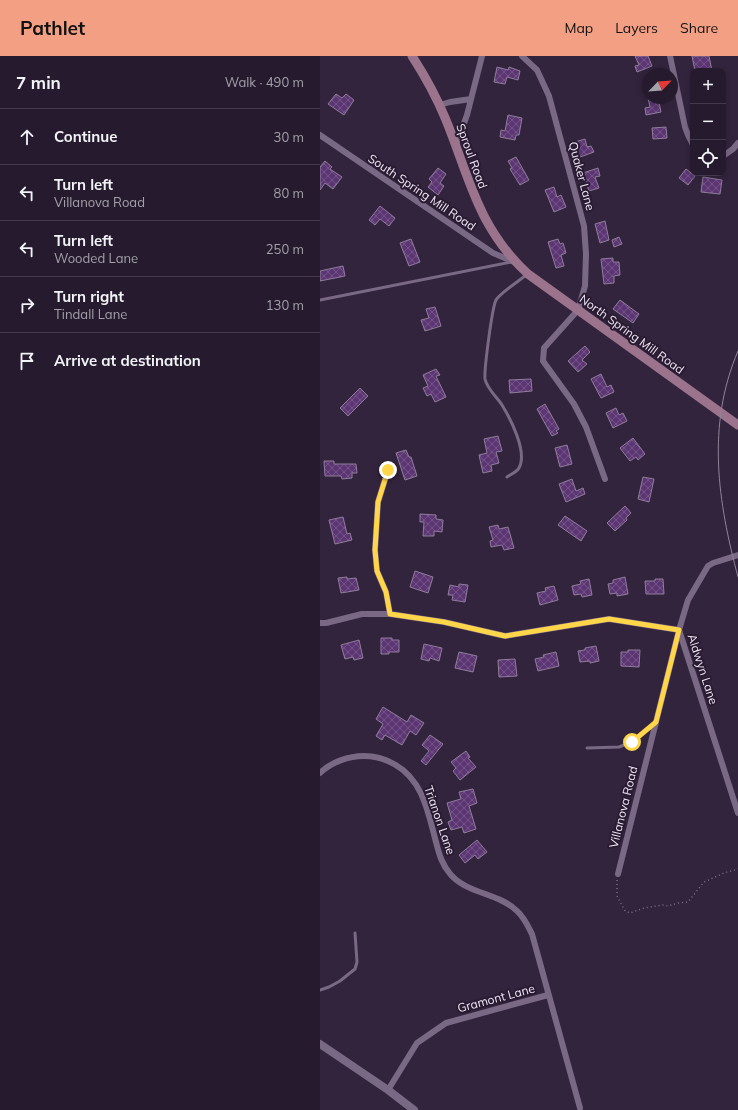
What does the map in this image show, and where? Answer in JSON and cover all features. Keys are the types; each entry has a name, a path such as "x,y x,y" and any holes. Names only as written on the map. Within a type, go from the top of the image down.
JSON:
{"main road":[{"name":"Sproul Road","path":"412,56 440,105 470,186 483,216 499,243 514,262"},
{"name":"North Spring Mill Road","path":"514,262 528,274 738,425"}],"street":[{"path":"456,145 468,115 482,56"},
{"name":"Quaker Lane","path":"522,56 537,70 549,96 584,226 586,254 584,286 578,310"},
{"path":"670,56 685,126 690,140"},
{"path":"440,105 450,102 471,100"},
{"name":"South Spring Mill Road","path":"320,135 493,253 514,262"},
{"path":"726,154 734,149 738,143"},
{"path":"578,310 544,348 543,361 574,404 586,427 605,479"},
{"path":"388,470 378,502 375,550 377,571 386,592 390,614"},
{"name":"Aldwyn Lane","path":"738,555 718,561 708,566 688,600 679,630 738,813"},
{"path":"320,623 326,623 362,614 390,614 444,622 505,636 609,619 679,630"},
{"name":"Villanova Road","path":"618,874 679,630"},
{"name":"Trianon Lane","path":"320,773 329,766 342,760 351,757 367,756 387,760 408,774 417,786 423,798 439,856 451,875 459,883 510,905 522,917 532,934 548,995"},
{"name":"Gramont Lane","path":"388,1090 417,1043 446,1023 548,995 580,1108"},
{"path":"320,1044 388,1090 414,1110"}],"lane":[{"path":"320,300 514,262"},
{"path":"507,477 518,470 521,464 521,452 513,426 502,405 485,379 488,345 496,300 528,274"},
{"path":"587,748 619,747 632,742 656,722"},
{"path":"320,990 340,981 355,969 357,962 355,933"}],"path":[{"path":"618,874 617,896 625,911 630,913 644,908 663,905 668,906 678,902 688,902 704,882 724,873 738,869"}],"building":[{"path":"635,56 648,56 652,66 642,68 642,70 637,72 635,66 639,65"},
{"path":"692,56 709,56 711,68 694,68"},
{"path":"497,67 508,70 509,67 520,71 518,80 507,77 505,84 494,82"},
{"path":"336,94 342,98 346,94 354,100 344,115 328,104"},
{"path":"649,104 659,104 661,112 646,115 645,108 650,107"},
{"path":"508,115 522,118 519,135 516,135 515,140 500,137 501,130 505,131"},
{"path":"666,127 667,138 653,139 652,128"},
{"path":"585,139 587,147 591,146 594,152 580,157 575,142"},
{"path":"516,157 529,180 520,185 510,169 512,168 508,161"},
{"path":"325,161 332,167 330,169 342,177 333,189 325,183 320,190 320,167"},
{"path":"438,168 446,174 440,183 444,186 438,195 428,187 432,182 429,179"},
{"path":"598,168 600,176 595,177 599,188 589,191 583,173"},
{"path":"686,169 690,172 690,176 695,176 688,185 679,178"},
{"path":"703,177 722,180 720,194 701,192"},
{"path":"554,187 557,197 561,195 566,207 554,212 545,190"},
{"path":"380,206 395,218 389,226 380,219 375,225 369,220"},
{"path":"605,221 609,240 600,243 595,224"},
{"path":"619,237 622,244 614,247 612,240"},
{"path":"411,239 420,262 409,266 400,243"},
{"path":"558,239 560,244 563,243 566,253 561,255 564,266 556,268 548,242"},
{"path":"613,258 613,262 619,262 620,275 614,276 614,283 604,284 601,259"},
{"path":"343,266 345,276 320,281 320,271"},
{"path":"620,300 639,314 633,323 613,309"},
{"path":"435,307 441,326 425,331 421,320 429,318 426,309"},
{"path":"585,346 590,352 582,360 587,364 578,372 568,361"},
{"path":"436,369 440,375 436,376 446,397 435,402 431,394 427,396 423,388 428,386 423,375"},
{"path":"601,374 607,387 611,385 614,392 601,398 591,379"},
{"path":"531,379 532,391 510,393 509,380"},
{"path":"360,388 368,396 348,416 340,408"},
{"path":"545,404 559,429 556,431 558,433 552,436 537,409"},
{"path":"616,408 619,415 623,413 627,421 613,428 606,413"},
{"path":"498,436 502,451 496,452 499,463 491,465 492,471 483,473 479,455 487,453 484,439"},
{"path":"633,438 645,454 638,460 636,457 630,461 620,448"},
{"path":"567,445 572,464 560,467 555,448"},
{"path":"406,450 409,457 411,457 417,476 405,480 396,453"},
{"path":"324,461 334,461 334,464 356,464 357,473 352,473 352,478 342,479 341,476 325,476"},
{"path":"643,477 654,479 649,502 638,499"},
{"path":"572,479 576,491 583,488 585,494 566,502 559,484"},
{"path":"625,506 631,513 626,518 627,520 615,531 607,523"},
{"path":"420,514 436,515 436,519 443,520 442,532 434,531 434,536 423,536 424,522 420,522"},
{"path":"565,516 587,531 581,541 558,525"},
{"path":"343,517 347,534 350,533 352,540 335,544 329,520"},
{"path":"498,525 499,529 508,527 514,548 504,550 502,545 491,547 490,541 493,540 489,527"},
{"path":"415,571 433,577 428,593 410,587"},
{"path":"347,577 347,579 356,578 359,590 341,593 338,578"},
{"path":"625,577 628,594 617,596 617,593 610,594 608,584 613,583 613,580"},
{"path":"589,579 592,595 582,597 581,594 574,595 572,586 581,584 580,581"},
{"path":"655,579 663,579 664,594 646,594 645,581 655,581"},
{"path":"459,584 468,585 465,602 452,600 453,595 448,595 450,585 459,587"},
{"path":"554,586 558,600 540,605 537,593 546,591 545,588"},
{"path":"381,638 392,638 392,640 399,640 399,652 381,654"},
{"path":"359,640 363,658 354,660 353,657 345,659 341,645"},
{"path":"424,644 442,648 439,661 430,658 429,661 421,659"},
{"path":"596,646 599,661 590,663 590,661 580,662 578,651"},
{"path":"628,650 640,650 639,667 621,666 621,652 628,652"},
{"path":"459,652 477,656 473,672 455,668"},
{"path":"556,652 559,666 538,671 535,659 544,657 543,655"},
{"path":"515,659 517,676 499,677 498,660"},
{"path":"383,707 407,722 411,715 424,723 416,735 410,731 402,745 385,735 382,740 376,736 383,724 376,719"},
{"path":"430,735 443,744 426,765 421,761 429,751 422,745"},
{"path":"466,751 470,757 468,758 476,767 460,780 453,771 456,768 451,762"},
{"path":"473,789 477,803 469,806 476,829 464,833 462,827 451,830 448,822 452,820 447,803 461,799 459,792"},
{"path":"477,840 487,852 478,859 475,855 465,863 459,855"}],"tram line":[{"path":"738,351 728,379 722,407 718,464 725,521 738,577"}],"route":[{"path":"388,470 378,502 375,550 377,571 386,592 390,614 444,622 505,636 609,619 679,630 656,722 642,732 632,742"}]}
